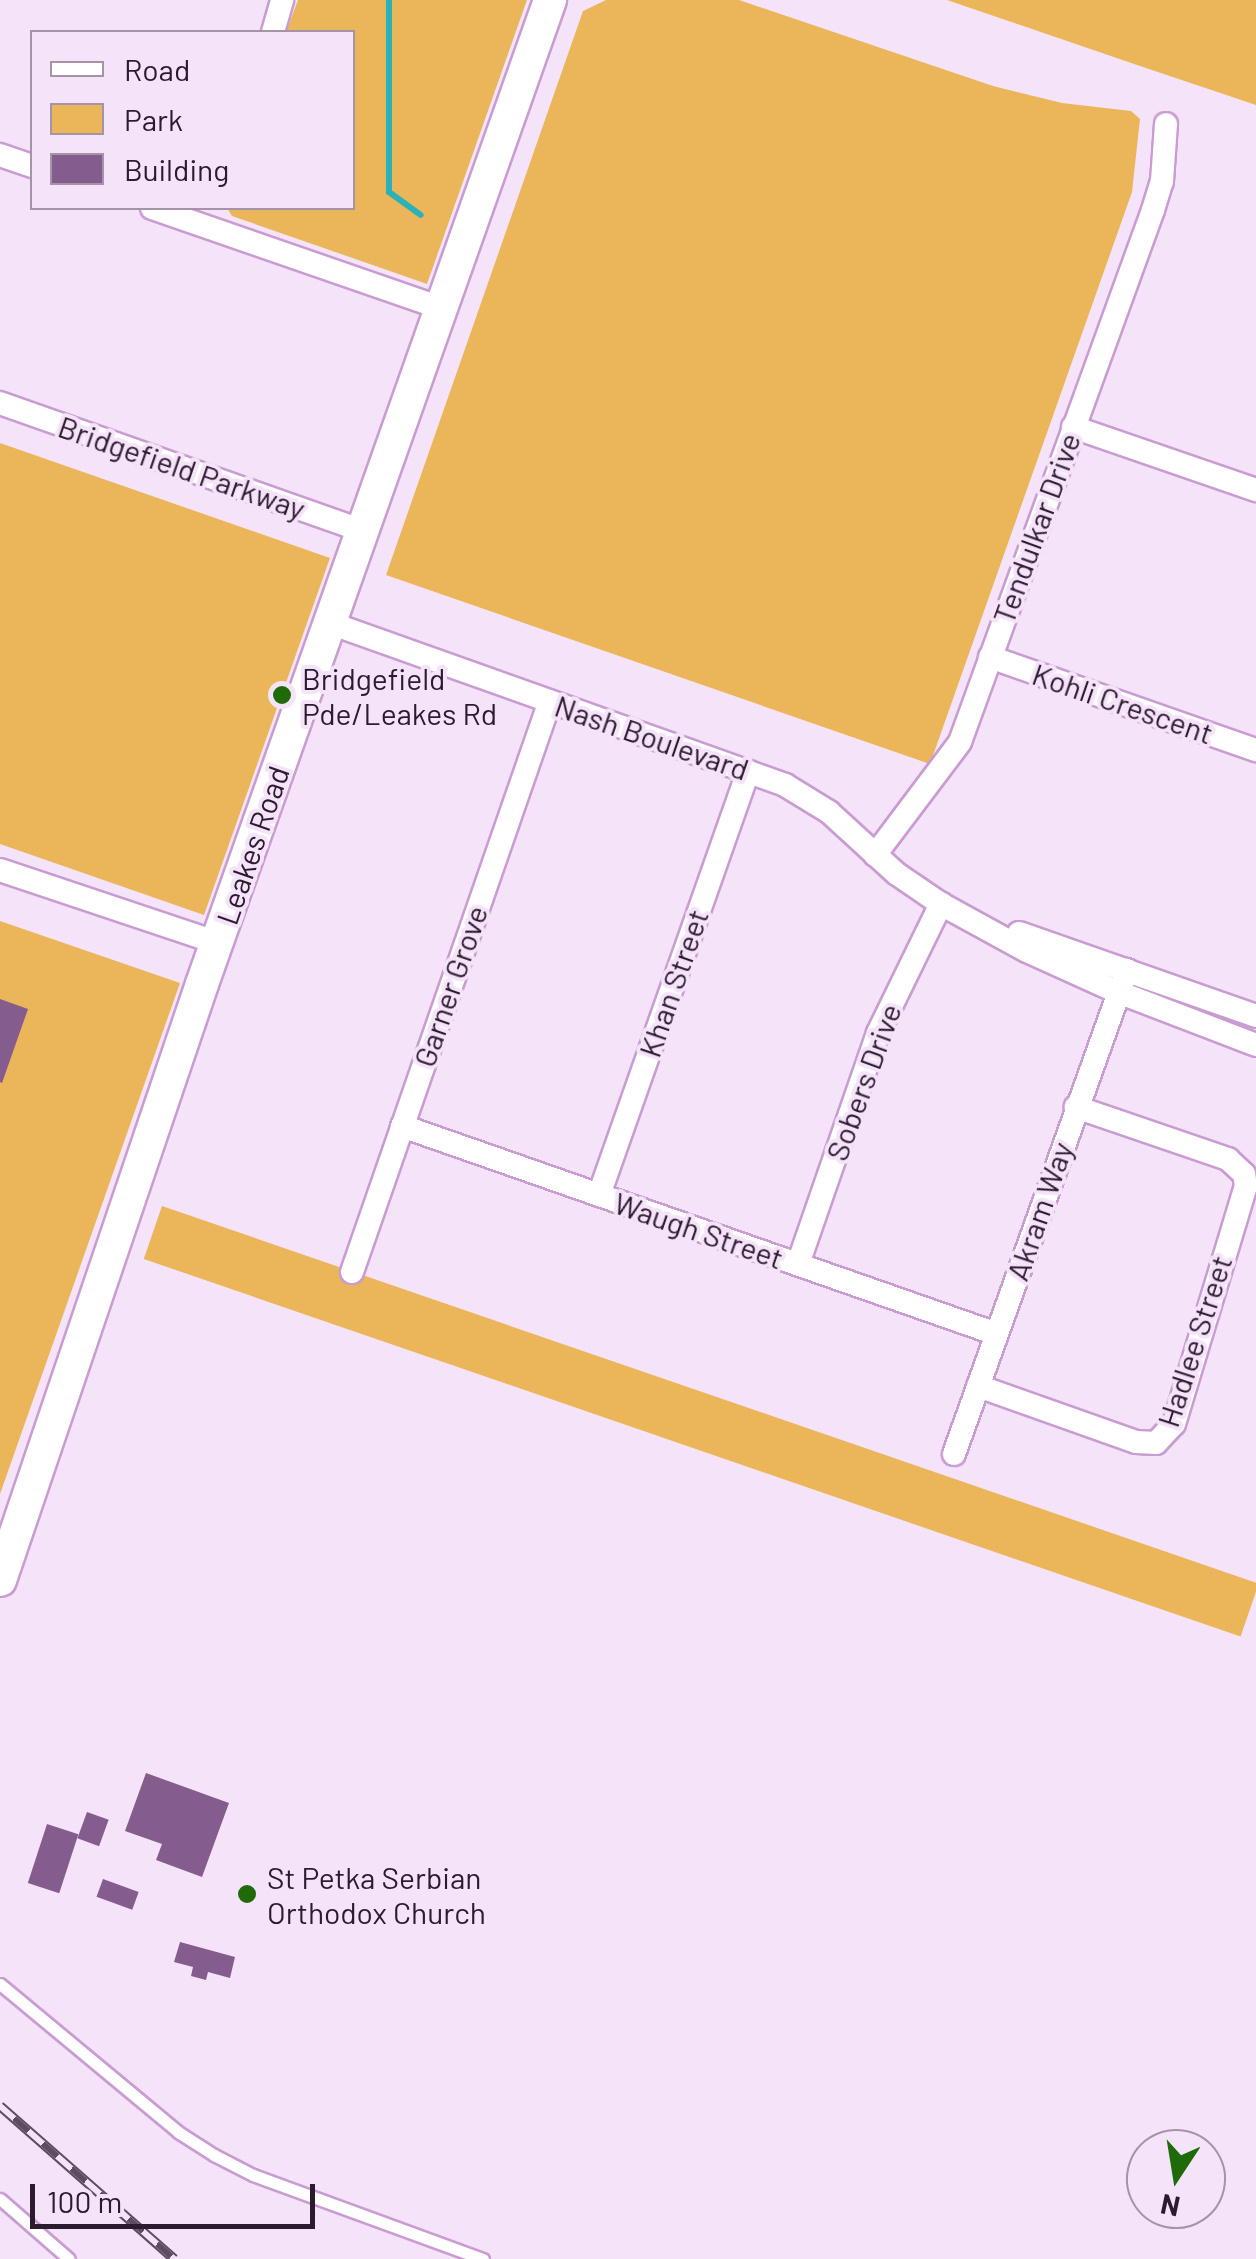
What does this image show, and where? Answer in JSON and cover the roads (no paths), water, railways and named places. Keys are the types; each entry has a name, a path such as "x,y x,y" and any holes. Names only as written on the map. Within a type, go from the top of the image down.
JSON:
{"street":[{"path":"274,30 282,0"},
{"name":"Leakes Road","path":"0,1580 218,943 550,0"},
{"name":"Tendulkar Drive","path":"875,854 948,764 960,742 1162,181 1166,124"},
{"path":"0,155 30,165"},
{"path":"165,210 209,217 442,308"},
{"name":"Bridgefield Parkway","path":"0,404 364,530"},
{"path":"1073,427 1256,490"},
{"name":"Nash Boulevard","path":"333,624 748,771 811,800 940,904 1027,951 1118,992 1256,1045"},
{"name":"Kohli Crescent","path":"990,657 1256,750"},
{"name":"Garner Grove","path":"352,1272 550,701"},
{"name":"Khan Street","path":"599,1195 748,771"},
{"path":"0,870 218,943"},
{"name":"Nash Boulevard","path":"940,904 1256,1016"},
{"name":"Sobers Drive","path":"798,1264 878,1032 940,904"},
{"name":"Akram Way","path":"954,1454 1128,970"},
{"name":"Hadlee Street","path":"978,1386 1148,1444 1163,1439 1174,1424 1246,1186 1244,1174 1228,1160 1076,1107"},
{"name":"Waugh Street","path":"402,1126 996,1334"}],"lane":[{"path":"0,1984 178,2132 214,2155 253,2175 483,2259"},
{"path":"0,2199 70,2259"}],"waterway":[{"path":"389,0 389,192 421,215"}],"railway":[{"path":"0,2106 174,2259"}],"place":[{"name":"Bridgefield Pde/Leakes Rd","path":"282,695"},
{"name":"St Petka Serbian Orthodox Church","path":"247,1894"}]}
